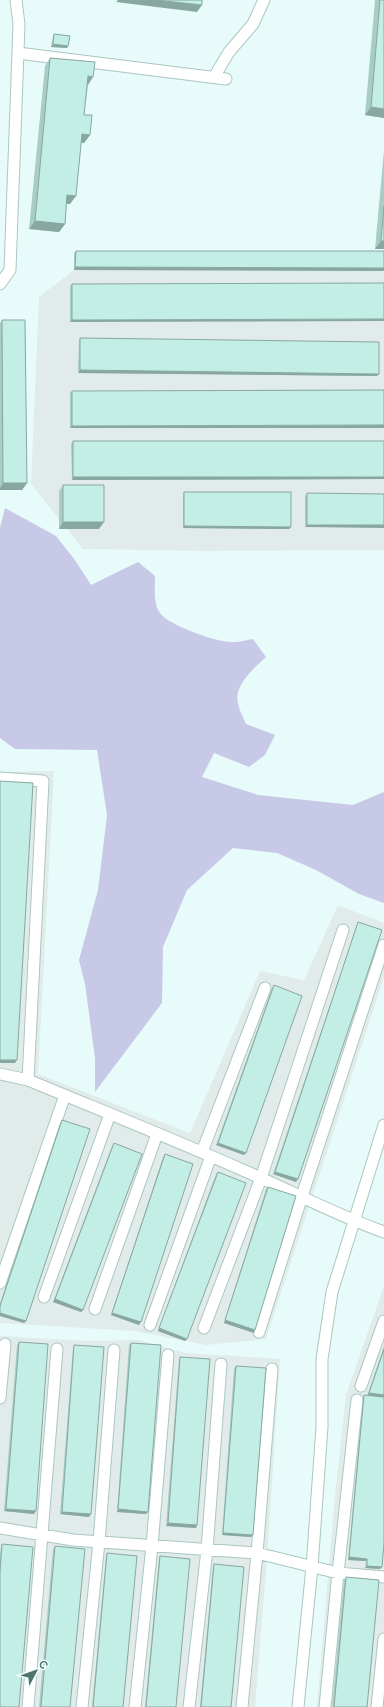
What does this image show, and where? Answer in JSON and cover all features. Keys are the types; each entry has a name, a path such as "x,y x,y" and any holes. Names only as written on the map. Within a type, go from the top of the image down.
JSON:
{"lane":[{"path":"0,284 10,270 19,24 16,0"},
{"path":"214,77 229,52 253,24 264,0"},
{"path":"18,54 226,79"},
{"path":"0,778 43,781 28,1080"},
{"path":"204,1328 261,1178 343,930"},
{"path":"259,1332 384,945"},
{"path":"150,1325 206,1154 265,988"},
{"path":"0,1074 28,1080 65,1095 261,1178 353,1221 384,1232"},
{"path":"0,1283 65,1095"},
{"path":"44,1297 110,1114"},
{"path":"298,1707 312,1567 322,1427 322,1359 332,1292 384,1125"},
{"path":"95,1309 157,1134"},
{"path":"361,1386 384,1321"},
{"path":"0,1398 5,1344"},
{"path":"28,1707 58,1349"},
{"path":"82,1707 99,1542 114,1350"},
{"path":"135,1707 152,1546 168,1355"},
{"path":"189,1707 207,1550 221,1364"},
{"path":"242,1707 272,1369"},
{"path":"325,1707 357,1400"},
{"path":"0,1528 99,1542 256,1553 338,1573 384,1577"},
{"path":"378,1707 384,1639"}],"shaded area":[{"path":"74,253 384,253 384,550 200,551 83,549 31,484 39,297 74,270"},
{"path":"5,508 56,536 75,560 91,585 138,562 155,576 156,605 160,613 172,623 204,636 224,641 239,642 253,639 266,657 251,671 242,684 237,697 239,706 246,724 275,735 265,755 249,767 214,753 202,777 258,795 353,805 384,792 384,903 359,894 316,870 277,853 233,848 187,890 163,947 162,1003 95,1092 95,1058 85,984 79,960 98,890 107,815 97,750 15,749 0,738 0,528"},
{"path":"54,771 38,1074 190,1133 260,971 304,980 338,905 384,923 384,977 266,1339 206,1345 135,1331 0,1323 0,772"},
{"path":"384,1286 384,1707 317,1707 335,1495 346,1395"},
{"path":"0,1336 88,1341 139,1340 186,1353 280,1359 267,1560 255,1707 0,1707"}],"building":[{"path":"156,0 202,0 202,5"},
{"path":"380,0 384,0 384,109 371,107"},
{"path":"54,34 70,36 68,46 53,44"},
{"path":"50,58 95,62 93,77 88,76 84,115 92,115 90,135 82,134 76,196 67,195 65,224 35,221"},
{"path":"384,206 384,241 381,241"},
{"path":"76,251 384,251 384,268 75,267"},
{"path":"384,283 384,319 72,320 72,284"},
{"path":"2,320 25,320 27,483 3,483"},
{"path":"80,338 379,342 379,374 80,370"},
{"path":"384,390 384,425 72,426 72,391"},
{"path":"73,441 384,441 384,477 73,477"},
{"path":"63,485 104,485 104,522 63,522"},
{"path":"184,492 291,492 291,527 184,526"},
{"path":"307,493 384,494 384,525 307,525"},
{"path":"0,781 33,783 17,1060 0,1060"},
{"path":"358,922 382,930 298,1179 275,1172"},
{"path":"274,985 302,996 246,1153 218,1143"},
{"path":"62,1120 90,1129 26,1321 0,1313 0,1306"},
{"path":"114,1143 142,1154 83,1310 55,1299"},
{"path":"165,1154 193,1164 141,1322 112,1313"},
{"path":"218,1172 246,1183 187,1339 159,1328"},
{"path":"268,1187 296,1196 255,1330 225,1320"},
{"path":"19,1342 48,1344 36,1511 6,1509"},
{"path":"131,1343 161,1345 148,1512 118,1509"},
{"path":"74,1345 104,1347 91,1514 62,1512"},
{"path":"384,1349 384,1395 369,1393"},
{"path":"180,1357 210,1359 197,1525 168,1523"},
{"path":"236,1366 266,1368 253,1535 223,1533"},
{"path":"364,1395 384,1397 384,1543 382,1567 367,1566 367,1559 349,1557"},
{"path":"2,1544 33,1547 19,1707 0,1707 0,1572"},
{"path":"55,1546 85,1549 70,1707 41,1707"},
{"path":"107,1553 137,1556 123,1707 93,1707"},
{"path":"160,1556 190,1559 176,1707 146,1707"},
{"path":"214,1564 244,1567 231,1707 201,1707"},
{"path":"346,1577 379,1580 367,1707 334,1707"}]}
